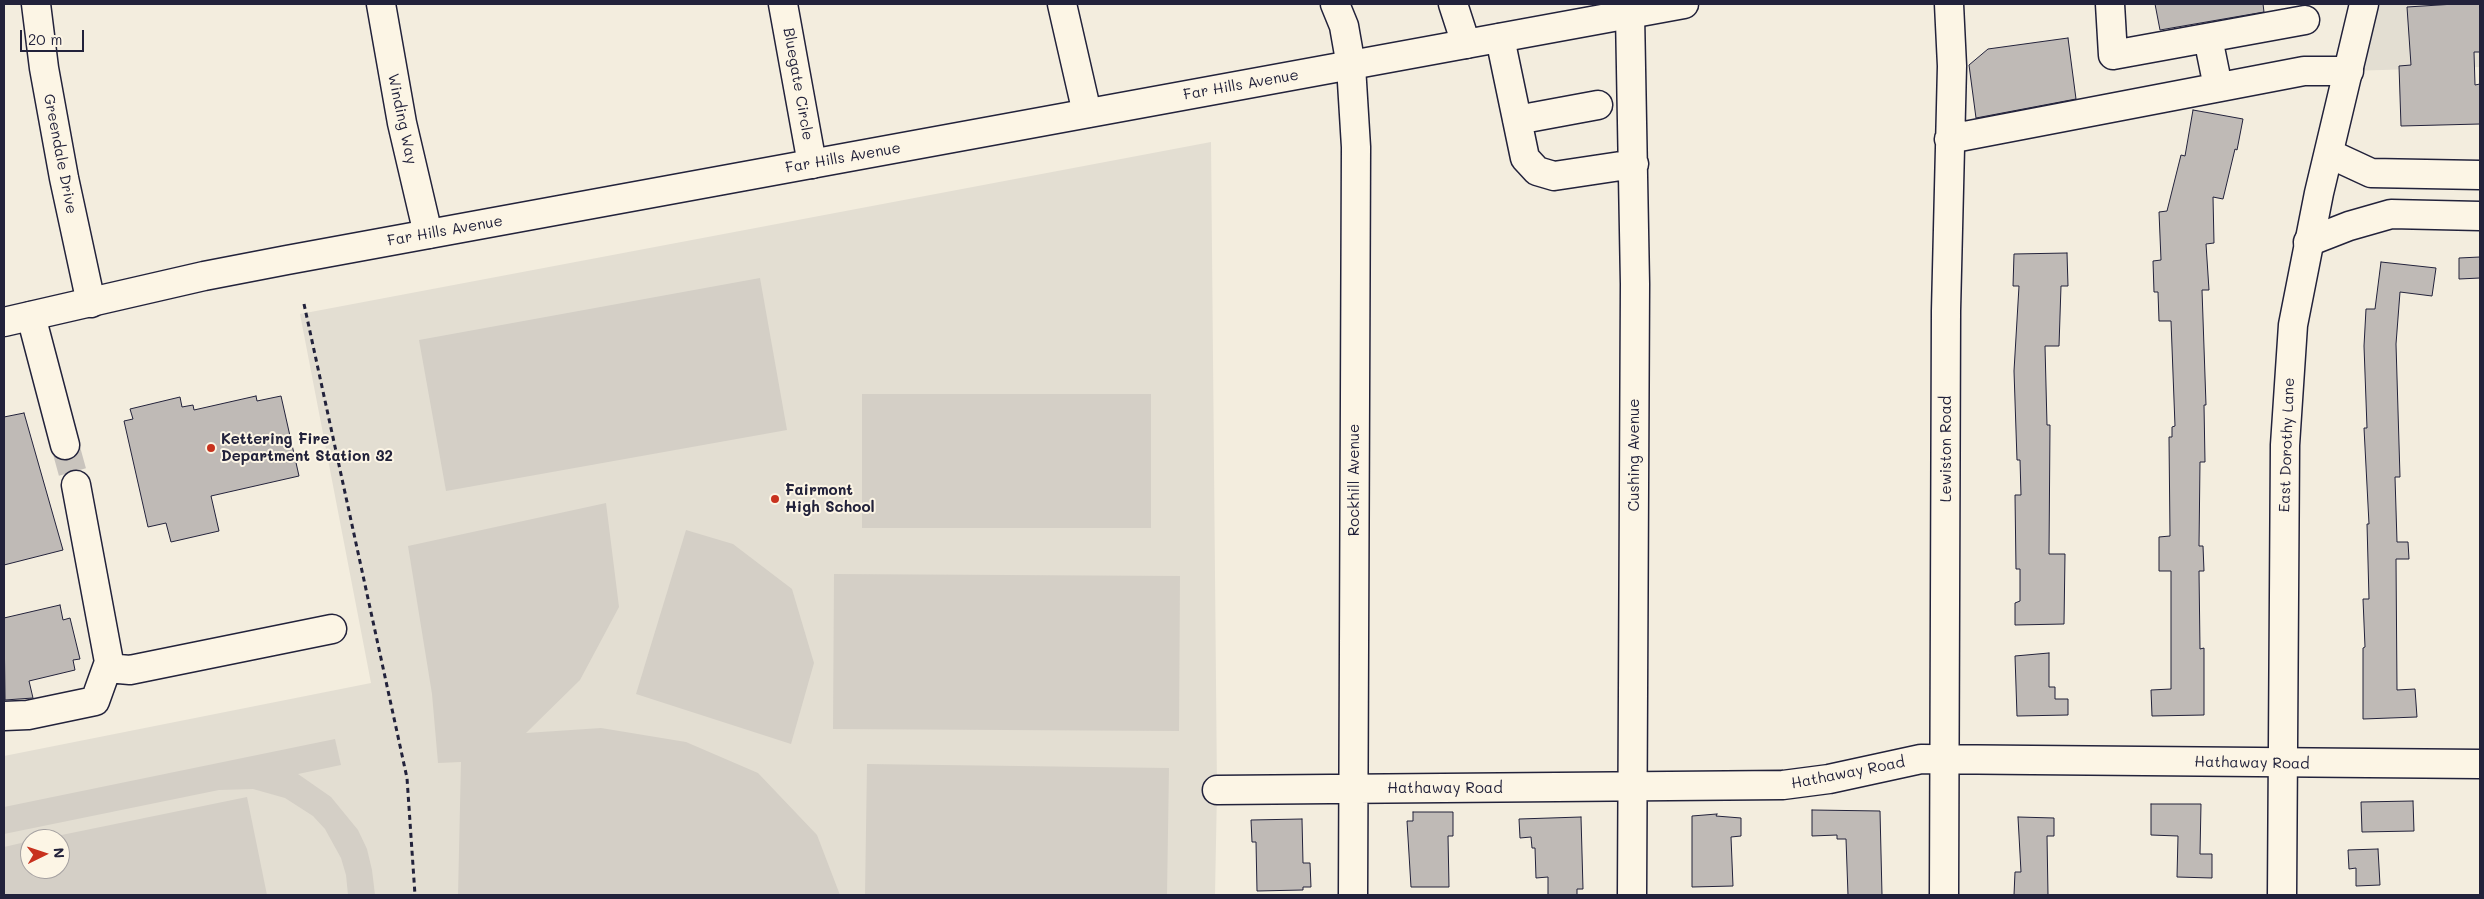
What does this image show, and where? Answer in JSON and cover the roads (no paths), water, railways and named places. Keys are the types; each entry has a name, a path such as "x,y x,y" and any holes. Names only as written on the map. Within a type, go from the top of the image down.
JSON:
{"street":[{"name":"Greendale Drive","path":"36,4 44,68 64,178 90,303"},
{"name":"Winding Way","path":"381,4 402,123 428,234"},
{"name":"Bluegate Circle","path":"783,4 812,164"},
{"path":"1062,4 1087,113"},
{"name":"Rockhill Avenue","path":"1335,4 1344,26 1351,66 1356,148 1353,895"},
{"path":"1452,4 1466,44"},
{"name":"Far Hills Avenue","path":"4,322 204,276 1500,38 1594,12 1630,14 1684,4"},
{"name":"Lewiston Road","path":"1944,895 1946,311 1952,66 1949,4"},
{"path":"2110,4 2113,55 2305,20"},
{"name":"East Dorothy Lane","path":"2282,895 2285,445 2293,325 2308,242 2365,8"},
{"name":"Cushing Avenue","path":"1630,14 1634,164 1632,895"},
{"path":"1500,38 1525,158 1537,172 1554,176 1634,164"},
{"path":"2208,38 2218,88"},
{"path":"1949,139 2304,71 2349,71"},
{"path":"1517,120 1598,105"},
{"path":"2330,154 2371,173 2480,174"},
{"path":"2308,242 2349,226 2391,214 2480,216"},
{"path":"31,316 65,445"},
{"path":"4,716 28,715 96,701 109,662 76,486"},
{"path":"107,668 130,670 332,629"},
{"name":"Hathaway Road","path":"1217,790 1783,785 1829,779 1908,761 1944,759 2480,764"}],"tunnel":[{"path":"65,445 76,485"}],"place":[{"name":"Kettering Fire Department Station 32","path":"211,448"},
{"name":"Fairmont High School","path":"775,499"}]}
